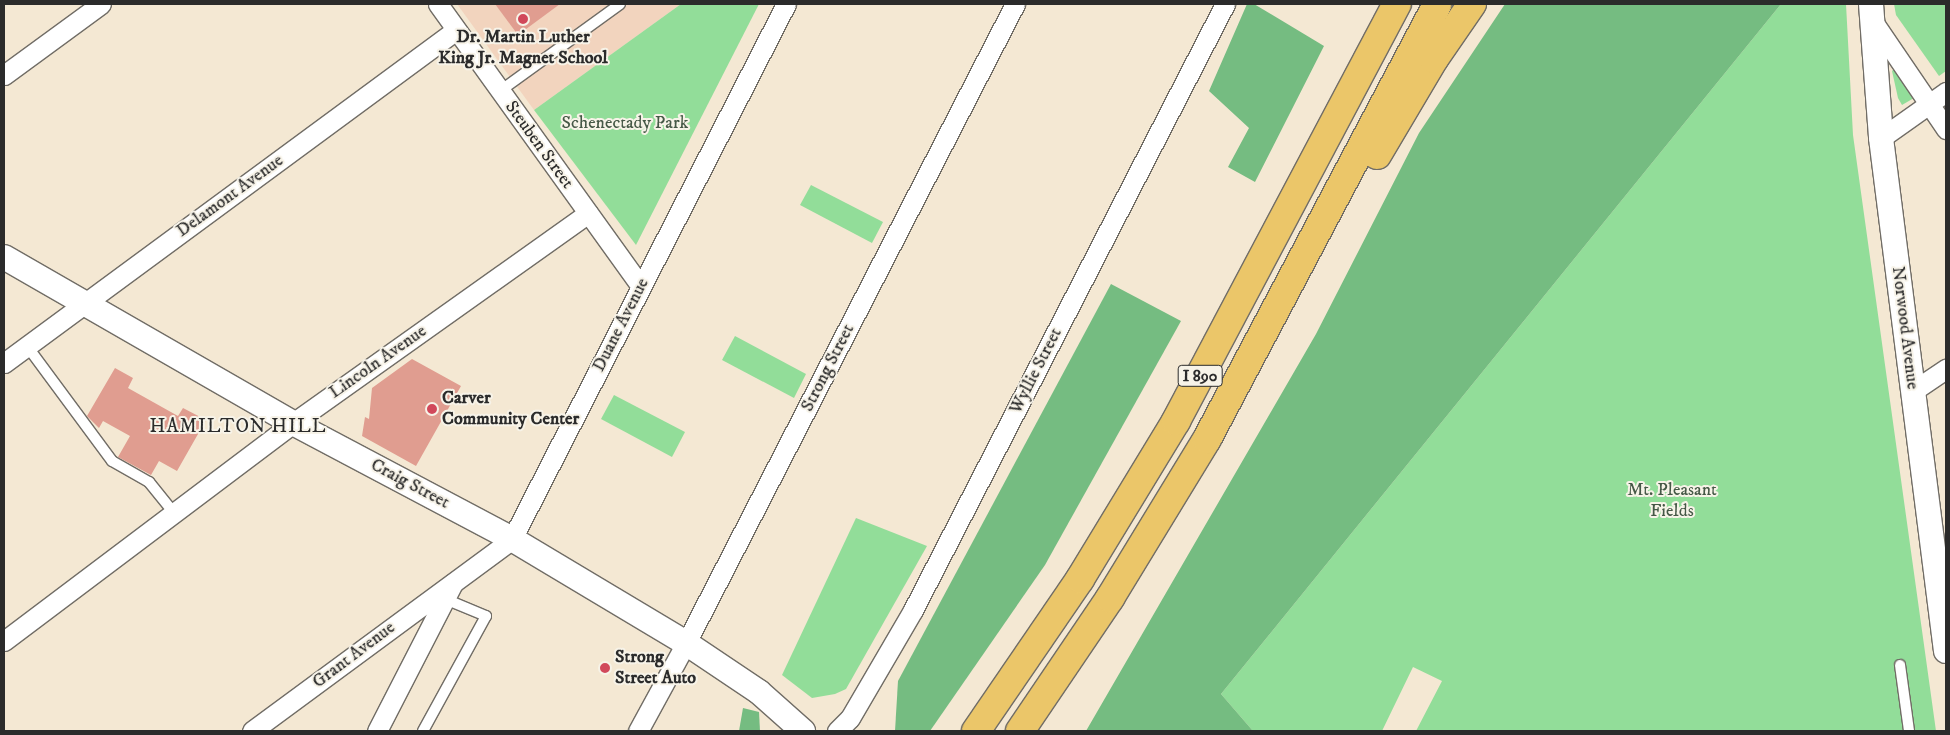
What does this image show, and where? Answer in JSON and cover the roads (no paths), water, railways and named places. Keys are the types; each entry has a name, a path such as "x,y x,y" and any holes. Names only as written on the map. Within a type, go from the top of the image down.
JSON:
{"highway":[{"name":"I 890","path":"976,731 1080,579 1176,421 1397,4"},
{"name":"I 890","path":"1020,731 1075,652 1207,439 1437,4"},
{"path":"1293,278 1372,162 1434,59 1472,4"}],"street":[{"path":"4,76 101,4"},
{"name":"Steuben Street","path":"438,4 641,286"},
{"name":"Duane Avenue","path":"377,731 455,579 512,539 786,4"},
{"name":"Strong Street","path":"638,731 686,643 1015,4"},
{"name":"Wyllie Street","path":"837,731 850,718 913,610 1225,4"},
{"path":"1872,12 1946,129"},
{"name":"Norwood Avenue","path":"1872,12 1881,138 1946,647"},
{"name":"Delamont Avenue","path":"4,363 456,30"},
{"path":"1881,138 1946,92"},
{"name":"Lincoln Avenue","path":"4,641 294,422 588,213"},
{"name":"Craig Street","path":"4,256 294,422 512,539 686,643 759,692 803,731"},
{"path":"1914,391 1946,369"},
{"name":"Grant Avenue","path":"252,731 455,579"}],"lane":[{"path":"500,91 620,4"},
{"path":"27,346 112,462 148,482 174,512"},
{"path":"423,731 486,616 445,599"},
{"path":"1900,665 1909,731"}],"place":[{"name":"Dr. Martin Luther King Jr. Magnet School","path":"523,19"},
{"name":"Carver Community Center","path":"432,409"},
{"name":"Strong Street Auto","path":"605,668"}],"district":[{"name":"HAMILTON HILL","path":"238,427"}],"park label":[{"name":"Schenectady Park","path":"625,123"},
{"name":"Mt. Pleasant Fields","path":"1672,501"}]}
